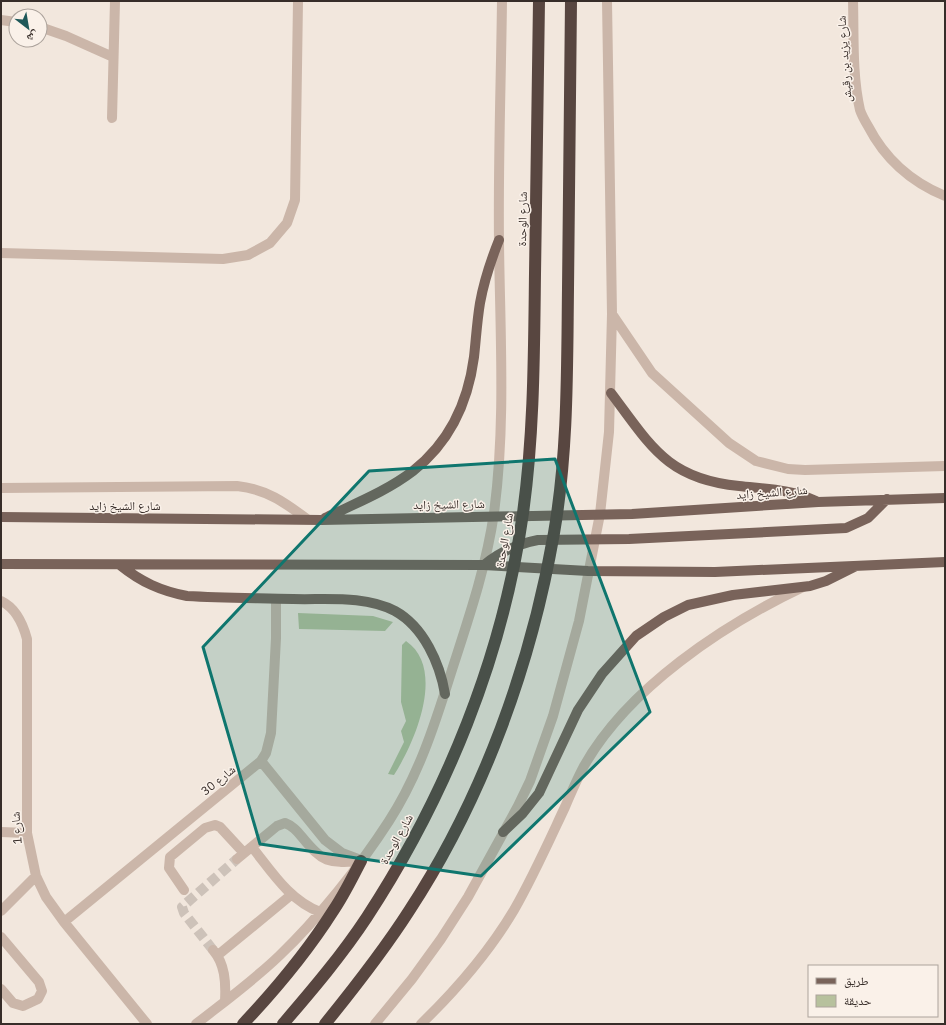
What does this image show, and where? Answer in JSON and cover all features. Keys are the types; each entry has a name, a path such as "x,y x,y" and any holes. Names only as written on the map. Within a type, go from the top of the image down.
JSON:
{"highway":[{"name":"شارع الوحدة","path":"283,1024 323,976 366,918 404,856 435,798 467,724 490,656 510,586 523,514 531,442 534,370 539,1"},
{"path":"325,1024 364,976 410,909 452,839 486,765 513,696 538,611 554,531 564,450 567,372 571,1"},
{"path":"244,1024 282,980 321,930 340,900 361,861"}],"main road":[{"path":"321,520 412,472 432,453 449,433 459,415 468,392 480,304 488,270 499,240"},
{"path":"611,394 656,451 676,468 706,482 792,491 818,502"},
{"name":"شارع الشيخ زايد","path":"1,518 321,520 632,514 818,502 945,498"},
{"path":"484,565 500,552 524,542 538,540 595,540 846,528 868,518 887,499"},
{"path":"1,564 286,566 484,565 588,571 714,572 945,562"},
{"path":"120,565 135,577 169,593 187,596 355,600 395,612 418,632 432,653 438,666 445,694"},
{"path":"503,832 523,813 538,793 578,710 602,674 636,636 664,616 688,605 733,595 804,587 826,581 858,565"}],"street":[{"path":"112,118 115,1"},
{"path":"1,253 223,259 248,255 270,243 287,223 295,200 298,1"},
{"path":"196,1024 278,957 320,912 361,861 390,820 414,777 429,744 484,565 494,516 502,415 499,240 502,1"},
{"path":"375,1024 412,979 441,939 468,897 518,806 530,781 553,716 579,621 600,514 608,446 611,394 612,314 607,1"},
{"name":"شارع يزيد بن رقيش","path":"853,1 856,77 860,112 876,142 898,168 925,188 945,196"},
{"path":"48,30 66,36 113,57"},
{"name":"شارع الشيخ زايد","path":"612,314 644,363 660,382 729,443 756,461 772,466 805,470 945,466"},
{"path":"1,488 237,486 252,488 267,493 281,500 307,519"},
{"path":"421,1024 462,981 496,937 514,910 584,766 615,722 638,697 683,659 758,610 804,587"},
{"name":"شارع 30","path":"64,922 261,761 268,748 271,733 276,638 276,599"},
{"name":"شارع 1","path":"1,601 13,610 20,620 27,639 28,833 36,876 46,897 64,922 148,1024"},
{"path":"261,761 325,840 342,853 361,861"},
{"path":"244,853 277,826 286,823 294,828 313,851 323,859 335,862 361,861"},
{"path":"184,890 169,868 170,857 205,828 210,826 220,827 244,853 291,895 300,902 320,912"},
{"path":"1,832 28,833"},
{"path":"1,911 36,876"},
{"path":"225,1001 224,975 215,952 291,895"},
{"path":"1,937 39,982 42,991 38,999 29,1005 23,1006 12,1003 1,989"}],"highlighted area":[{"path":"555,459 650,712 481,876 260,844 203,647 369,471"}],"green space":[{"path":"298,613 373,616 393,622 385,631 299,629"},
{"path":"406,641 418,654 424,669 425,688 423,707 417,726 410,745 394,775 388,774 404,742 401,731 406,721 401,702 402,645"}],"tunnel":[{"path":"213,950 184,913 182,907 237,859"}]}
